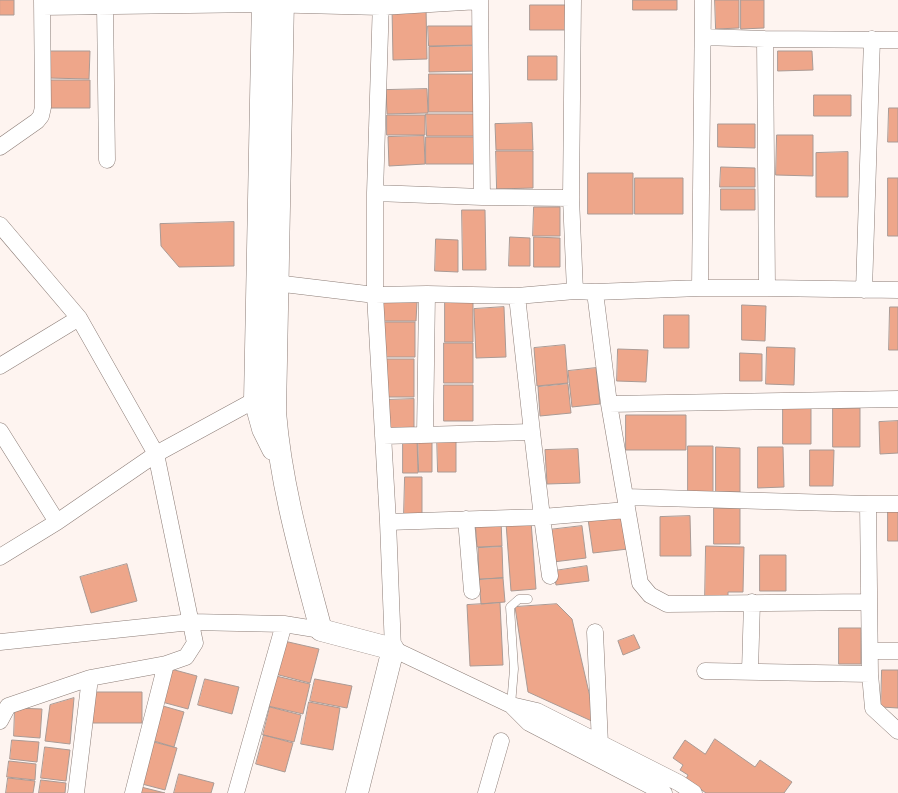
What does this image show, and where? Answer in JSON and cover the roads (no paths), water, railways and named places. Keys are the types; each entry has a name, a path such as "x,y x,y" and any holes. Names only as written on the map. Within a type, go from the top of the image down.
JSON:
{"street":[{"path":"0,147 37,121 41,116 43,107 42,4 106,6 273,2 381,3 480,0 482,197"},
{"path":"573,0 571,198 575,292"},
{"path":"700,288 703,0"},
{"path":"273,2 256,282 266,368 275,412 281,466 291,516 321,630"},
{"path":"273,2 278,283 266,368 255,400 263,429 281,466"},
{"path":"357,793 393,649 388,522 375,295 375,193 381,3"},
{"path":"106,6 107,160"},
{"path":"703,37 898,40"},
{"path":"765,39 767,288"},
{"path":"864,290 872,39"},
{"path":"375,193 482,197 571,198"},
{"path":"0,225 78,318 156,454 195,643 186,657 166,664 90,678 8,706 0,721"},
{"path":"256,282 278,283 375,295 427,294 516,296 575,292 700,288 898,290"},
{"path":"595,292 609,404 640,582 650,595 666,604 869,602"},
{"path":"425,435 427,294"},
{"path":"516,296 550,576"},
{"path":"0,366 78,318"},
{"path":"609,404 898,399"},
{"path":"0,557 57,522 156,454 255,400"},
{"path":"0,431 57,522"},
{"path":"383,436 532,432"},
{"path":"388,522 542,517 626,504 898,504"},
{"path":"868,504 870,674 874,708 898,731"},
{"path":"466,519 472,591"},
{"path":"750,671 752,602"},
{"path":"0,642 191,622 284,624 321,630 393,649 511,704 537,711 679,783 694,793"},
{"path":"236,793 284,624"},
{"path":"595,632 600,744"},
{"path":"870,651 898,651"},
{"path":"133,793 166,664"},
{"path":"705,671 870,674"},
{"path":"76,793 90,678"},
{"path":"511,704 529,722 664,793"},
{"path":"486,793 501,741"}],"lane":[{"path":"511,704 514,669 510,608 519,599 528,599"}]}
